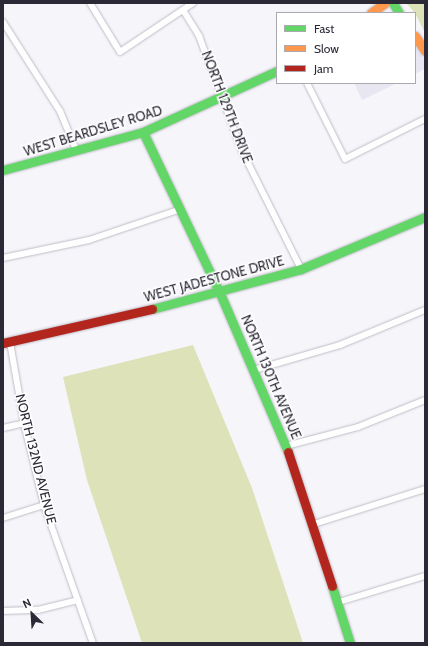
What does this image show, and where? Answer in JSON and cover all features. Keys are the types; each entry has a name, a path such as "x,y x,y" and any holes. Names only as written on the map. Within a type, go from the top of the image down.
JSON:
{"street":[{"path":"90,3 120,52 193,3"},
{"path":"372,12 385,3"},
{"path":"393,3 398,12"},
{"name":"NORTH 129TH DRIVE","path":"182,10 199,36 242,151 301,269"},
{"path":"3,22 60,111 77,152"},
{"path":"416,38 425,51"},
{"name":"WEST BEARDSLEY ROAD","path":"3,170 77,152 143,132 222,99 276,72"},
{"path":"308,84 345,159 425,119"},
{"name":"NORTH 130TH AVENUE","path":"143,132 178,210 219,291 286,446 314,524 339,602 350,643"},
{"path":"3,258 89,240 178,210"},
{"name":"WEST JADESTONE DRIVE","path":"7,342 219,291 301,269 425,217"},
{"path":"254,370 340,345 425,310"},
{"name":"NORTH 132ND AVENUE","path":"7,342 24,423 44,505 93,643"},
{"path":"286,446 358,427 425,400"},
{"path":"3,428 24,423"},
{"path":"314,524 425,489"},
{"path":"3,518 44,505"},
{"path":"339,602 425,576"},
{"path":"3,611 38,610 78,600"}],"shaded area":[{"path":"416,48 425,61 425,69 416,74"},
{"path":"354,84 395,84 362,100"}],"green space":[{"path":"406,3 425,3 425,33 416,12 414,12"},
{"path":"193,345 252,488 303,643 142,643 87,480 63,377"}],"traffic: fast":[{"path":"393,3 398,12"},
{"path":"3,170 143,132 276,71"},
{"path":"143,132 219,291 288,452"},
{"path":"152,309 301,269 425,217"},
{"path":"332,586 350,643"}],"traffic: slow":[{"path":"372,12 385,3"},
{"path":"416,38 425,51"}],"traffic: jam":[{"path":"3,343 152,309"},
{"path":"288,452 332,586"}]}
